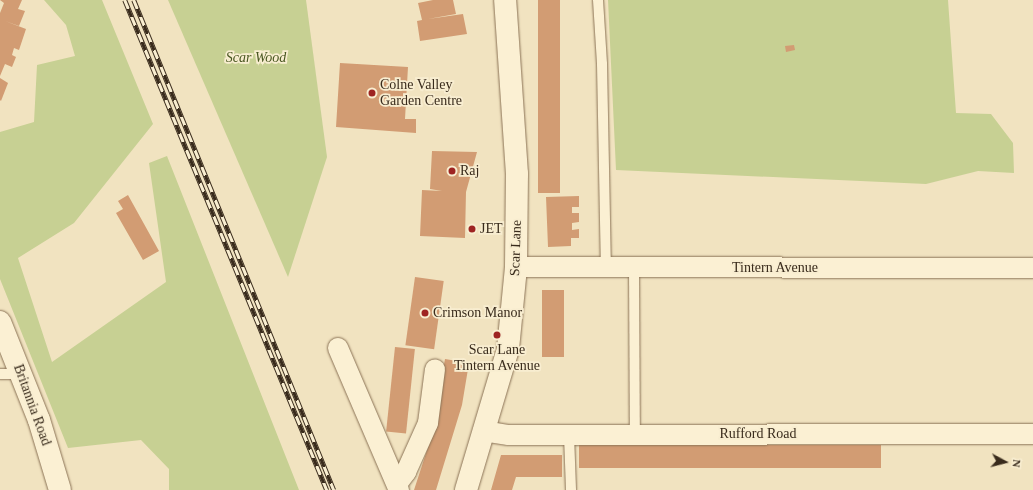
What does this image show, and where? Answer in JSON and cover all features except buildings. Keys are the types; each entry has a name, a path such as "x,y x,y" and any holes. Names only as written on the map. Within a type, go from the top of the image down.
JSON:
{"main road":[{"name":"Scar Lane","path":"466,490 508,349 516,267 517,174 505,0"},
{"name":"Britannia Road","path":"0,322 10,374 39,420 60,490"}],"street":[{"name":"Tintern Avenue","path":"516,267 1033,268"},
{"path":"338,348 398,487"},
{"path":"398,487 428,424 435,369"},
{"name":"Rufford Road","path":"483,431 509,435 1033,434"}],"lane":[{"path":"598,0 602,64 606,267"},
{"path":"634,267 635,434"},
{"path":"569,435 571,490"}],"green space":[{"path":"44,0 102,0 153,124 74,223 18,258 52,362 166,282 149,163 167,156 299,490 169,490 169,469 141,440 68,448 0,279 0,132 34,122 37,65 75,56 66,25"},
{"name":"Scar Wood","path":"168,0 306,0 327,157 288,277"},
{"path":"608,0 948,0 956,113 991,114 1013,143 1014,173 978,171 926,184 616,170"}],"railway":[{"path":"125,0 327,490"},
{"path":"134,0 334,490"}],"place":[{"name":"Colne Valley Garden Centre","path":"372,93"},
{"name":"Raj","path":"452,171"},
{"name":"JET","path":"472,229"},
{"name":"Crimson Manor","path":"425,313"},
{"name":"Scar Lane Tintern Avenue","path":"497,335"}]}
